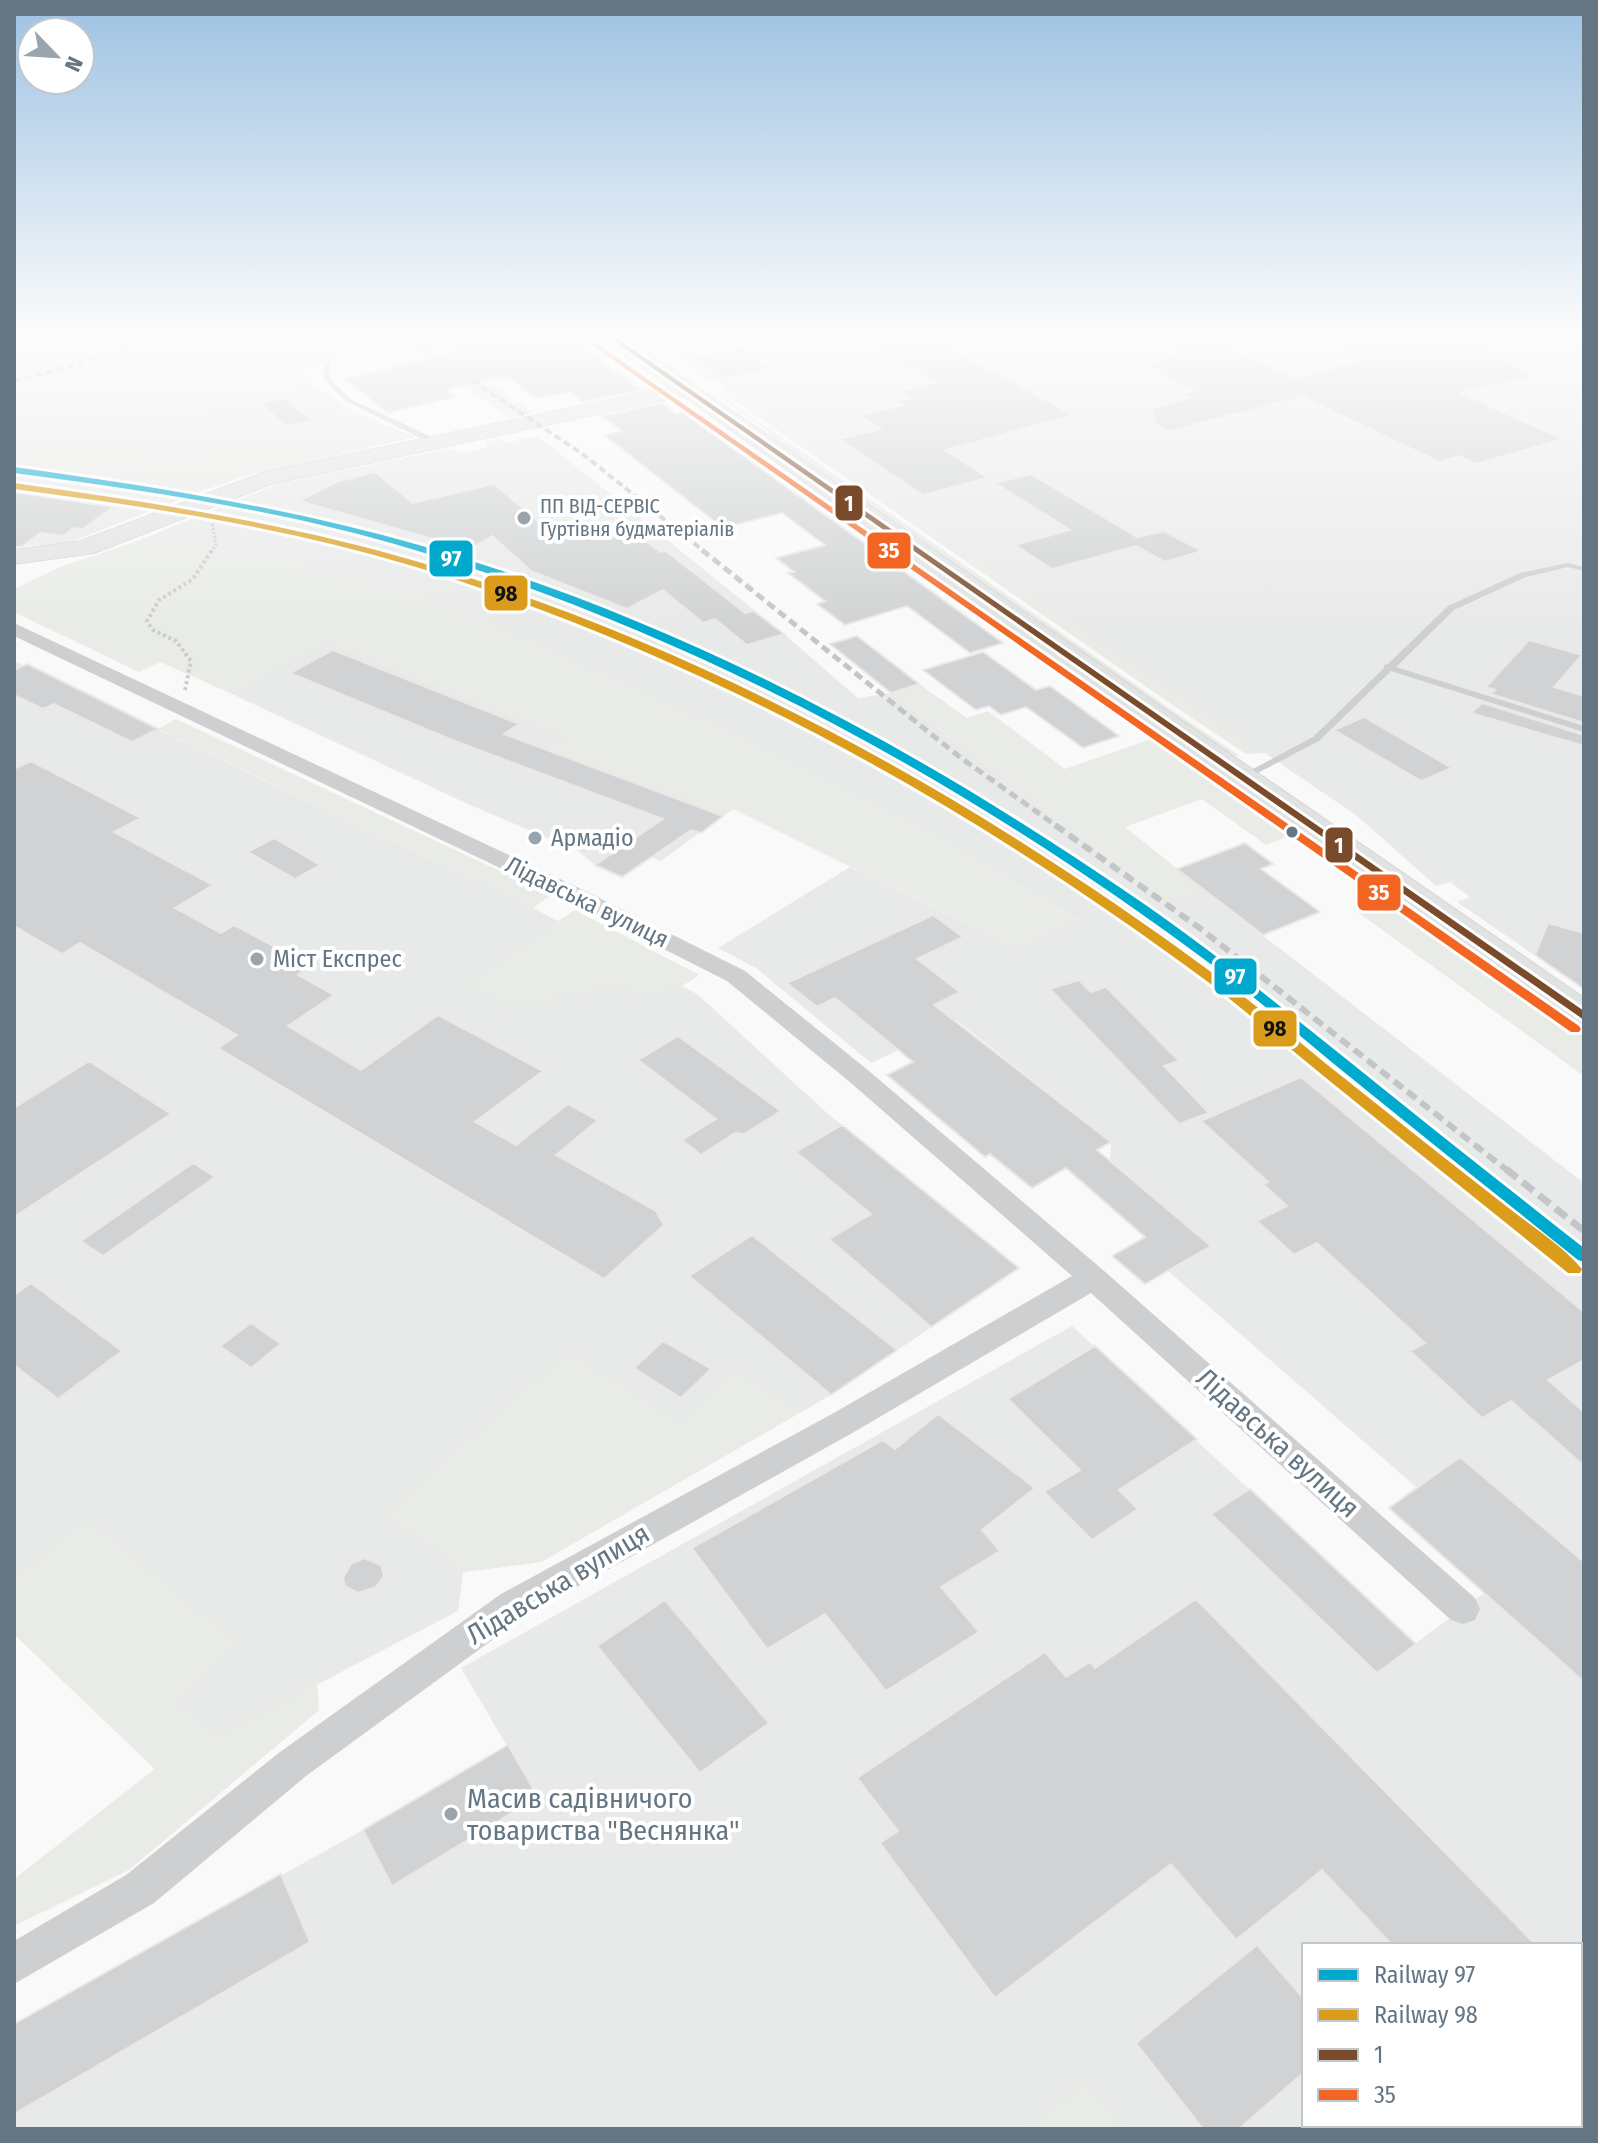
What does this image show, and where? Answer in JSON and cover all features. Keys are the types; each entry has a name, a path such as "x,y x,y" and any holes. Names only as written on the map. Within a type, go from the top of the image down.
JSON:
{"main road":[{"path":"16,560 85,548 265,479 483,432"},
{"path":"745,432 1584,1016"}],"street":[{"name":"Лідавська вулиця","path":"14,629 569,892 736,976 860,1077 1093,1278 1463,1609"},
{"name":"Лідавська вулиця","path":"14,1964 140,1889 293,1764 513,1605 843,1423 1093,1278"}],"lane":[{"path":"414,432 435,442"},
{"path":"1243,777 1316,739 1451,608 1523,575 1568,565 1584,569"},
{"path":"1387,667 1584,729"}],"path":[{"path":"182,708 191,661 176,641 153,630 147,621 152,606 165,593 190,582 216,545 212,522 198,505"}],"shaded area":[{"path":"14,432 137,432 162,458 270,432 404,432 416,437 252,474 207,489 14,462"},
{"path":"136,432 270,432 162,458"},
{"path":"769,432 774,432 1240,756 1222,753 779,445"},
{"path":"780,432 792,432 1266,753 1246,754"},
{"path":"791,432 1584,432 1584,989 1457,902 1470,897 1450,882 1436,886 1356,815"},
{"path":"538,436 784,634 858,698 891,693 1168,903 1204,890 1584,1183 1584,2129 14,2129 14,2024 363,1830 507,1746 461,1668 1072,1326 1416,1643 1484,1593 1389,1508 1416,1487 1168,1271 1211,1246 1110,1161 1111,1142 958,1021 871,1063 756,968 718,948 850,867 1016,948 1079,921 925,829 725,730 430,599 262,555 132,543 278,484 447,449 466,453 488,447 484,443 499,439 505,443"},
{"path":"14,462 207,489 65,544 14,546"},
{"path":"132,543 262,555 430,599 725,730 925,829 1080,922 1016,948 733,809 723,816 546,749 564,737 327,642 230,693 160,662 139,672 14,612 16,588 60,567"},
{"path":"327,642 565,737 547,750 723,816 661,861 652,857 622,877 595,865 578,851 468,804 230,693"},
{"path":"14,661 533,908 697,994 827,1113 1019,1268 831,1395 541,1562 463,1572 458,1611 155,1769 14,1634","holes":["193,1163 214,1178 103,1256 82,1241"]},
{"path":"919,684 967,718 988,711 1065,769 1163,735 1299,832 1266,845 1202,799 1125,827 1204,890 1168,903 891,693"},
{"path":"176,719 551,895 533,908 158,729"},
{"path":"1391,899 1584,1036 1584,1076 1359,913"},
{"path":"575,910 699,975 682,986 647,998 615,986 510,1009 464,984"},
{"path":"568,1350 681,1422 736,1370 804,1410 541,1562 463,1572 383,1514"},
{"path":"87,1517 237,1641 178,1701 216,1736 317,1682 319,1710 129,1870 14,1926 14,1879 155,1769 14,1634 14,1577"},
{"path":"1088,2080 1124,2129 1024,2129"}],"building":[{"path":"617,432 710,432 1003,643 970,653 907,606 845,625 817,604 825,601 788,573 794,572 776,558 825,545 782,513 723,528 604,435"},
{"path":"868,432 1011,432 945,450 988,478 923,495 839,439"},
{"path":"1376,432 1547,432 1563,439 1476,464 1459,456 1439,462"},
{"path":"375,472 413,503 494,484 557,537 620,521 660,552 666,551 745,613 754,611 784,634 747,645 715,619 703,623 663,590 627,609 531,571 492,536 463,553 434,545 440,541 299,501 336,482"},
{"path":"1031,474 1137,537 1164,531 1202,551 1165,562 1136,546 1052,569 1015,545 1070,530 995,483"},
{"path":"14,492 113,507 83,529 74,528 63,536 40,533 23,546 14,547"},
{"path":"857,636 919,684 891,693 830,644"},
{"path":"1529,640 1582,655 1554,687 1584,696 1584,723 1491,694 1495,690 1486,687"},
{"path":"333,650 519,724 504,734 723,816 701,833 691,830 622,877 595,865 663,819 450,739 290,673"},
{"path":"983,652 1036,690 1050,686 1119,736 1083,748 1026,707 1001,715 989,706 976,710 923,670"},
{"path":"27,664 158,729 132,742 54,704 43,709 14,695 14,670"},
{"path":"1482,703 1584,735 1584,746 1471,713"},
{"path":"1364,717 1452,768 1421,781 1334,730"},
{"path":"31,761 141,818 114,832 213,885 175,908 221,933 234,925 311,966 298,975 334,995 288,1026 361,1070 438,1015 543,1071 475,1122 516,1145 568,1104 598,1120 556,1155 656,1211 664,1225 604,1279 218,1048 237,1035 80,943 62,954 14,926 14,769"},
{"path":"274,838 320,865 295,879 248,852"},
{"path":"1245,843 1273,864 1261,869 1320,912 1263,935 1177,869"},
{"path":"933,915 963,937 917,959 960,992 934,1005 1111,1142 1097,1150 1211,1246 1145,1284 1112,1256 1145,1237 1066,1168 1032,1188 990,1154 985,1157 887,1075 913,1062 835,998 817,1007 787,983"},
{"path":"1548,923 1584,933 1584,989 1535,955"},
{"path":"1079,980 1091,992 1106,987 1179,1061 1164,1066 1209,1113 1179,1124 1050,989"},
{"path":"678,1036 781,1111 744,1134 735,1133 701,1155 682,1140 716,1119 638,1060"},
{"path":"89,1061 171,1114 14,1217 14,1108"},
{"path":"1301,1077 1584,1312 1584,1360 1548,1380 1584,1412 1584,1466 1511,1401 1482,1418 1410,1351 1425,1343 1317,1243 1294,1255 1257,1221 1287,1206 1263,1184 1268,1182 1201,1121"},
{"path":"842,1125 1019,1268 931,1327 829,1239 871,1214 796,1152"},
{"path":"193,1163 215,1177 103,1256 81,1241"},
{"path":"752,1235 897,1350 831,1395 689,1276"},
{"path":"31,1283 122,1351 58,1399 14,1365 14,1295"},
{"path":"251,1323 281,1344 251,1368 220,1346"},
{"path":"663,1341 711,1369 681,1398 634,1368"},
{"path":"1095,1346 1197,1439 1119,1490 1138,1509 1092,1540 1044,1492 1080,1470 1008,1399"},
{"path":"938,1414 1035,1488 982,1530 1000,1551 941,1587 979,1632 886,1691 825,1614 767,1649 692,1548 883,1440 895,1449"},
{"path":"1460,1457 1584,1562 1584,1682 1389,1508"},
{"path":"1250,1489 1416,1644 1377,1673 1211,1514"},
{"path":"364,1558 381,1565 384,1576 376,1587 358,1593 345,1586 343,1578 351,1564"},
{"path":"1196,1599 1534,1943 1390,1943 1322,1870 1236,1940 1171,1864 995,1998 880,1843 898,1831 857,1778 1045,1652 1066,1677 1090,1662 1095,1668"},
{"path":"665,1600 769,1723 700,1773 597,1646"},
{"name":"Масив садівничого товариства \"Веснянка\"","path":"508,1745 538,1797 392,1886 363,1830"},
{"path":"281,1874 310,1942 14,2114 14,2024"},
{"path":"1257,1945 1302,1997 1302,2074 1239,2129 1203,2129 1136,2043"}],"railway":[{"path":"549,432 584,455 705,552"},
{"path":"702,550 961,758 1058,827"},
{"path":"1055,825 1201,929 1508,1171"},
{"path":"1506,1169 1584,1231"}],"rail line":[{"name":"97","path":"14,470 218,502 369,534 527,582 632,623 736,669 837,720 937,776 1128,898 1234,976 1584,1256"},
{"name":"98","path":"14,486 217,518 367,550 523,599 628,639 731,685 832,736 931,792 1121,914 1242,1002 1574,1269"}],"transit line":[{"name":"35","path":"720,432 1575,1029"},
{"name":"1","path":"747,432 1584,1016"}],"place":[{"name":"ПП ВІД-СЕРВІС Гуртівня будматеріалів","path":"524,518"},
{"name":"Армадіо","path":"535,838"},
{"name":"Міст Експрес","path":"257,959"},
{"name":"Масив садівничого товариства \"Веснянка\"","path":"451,1814"}]}
